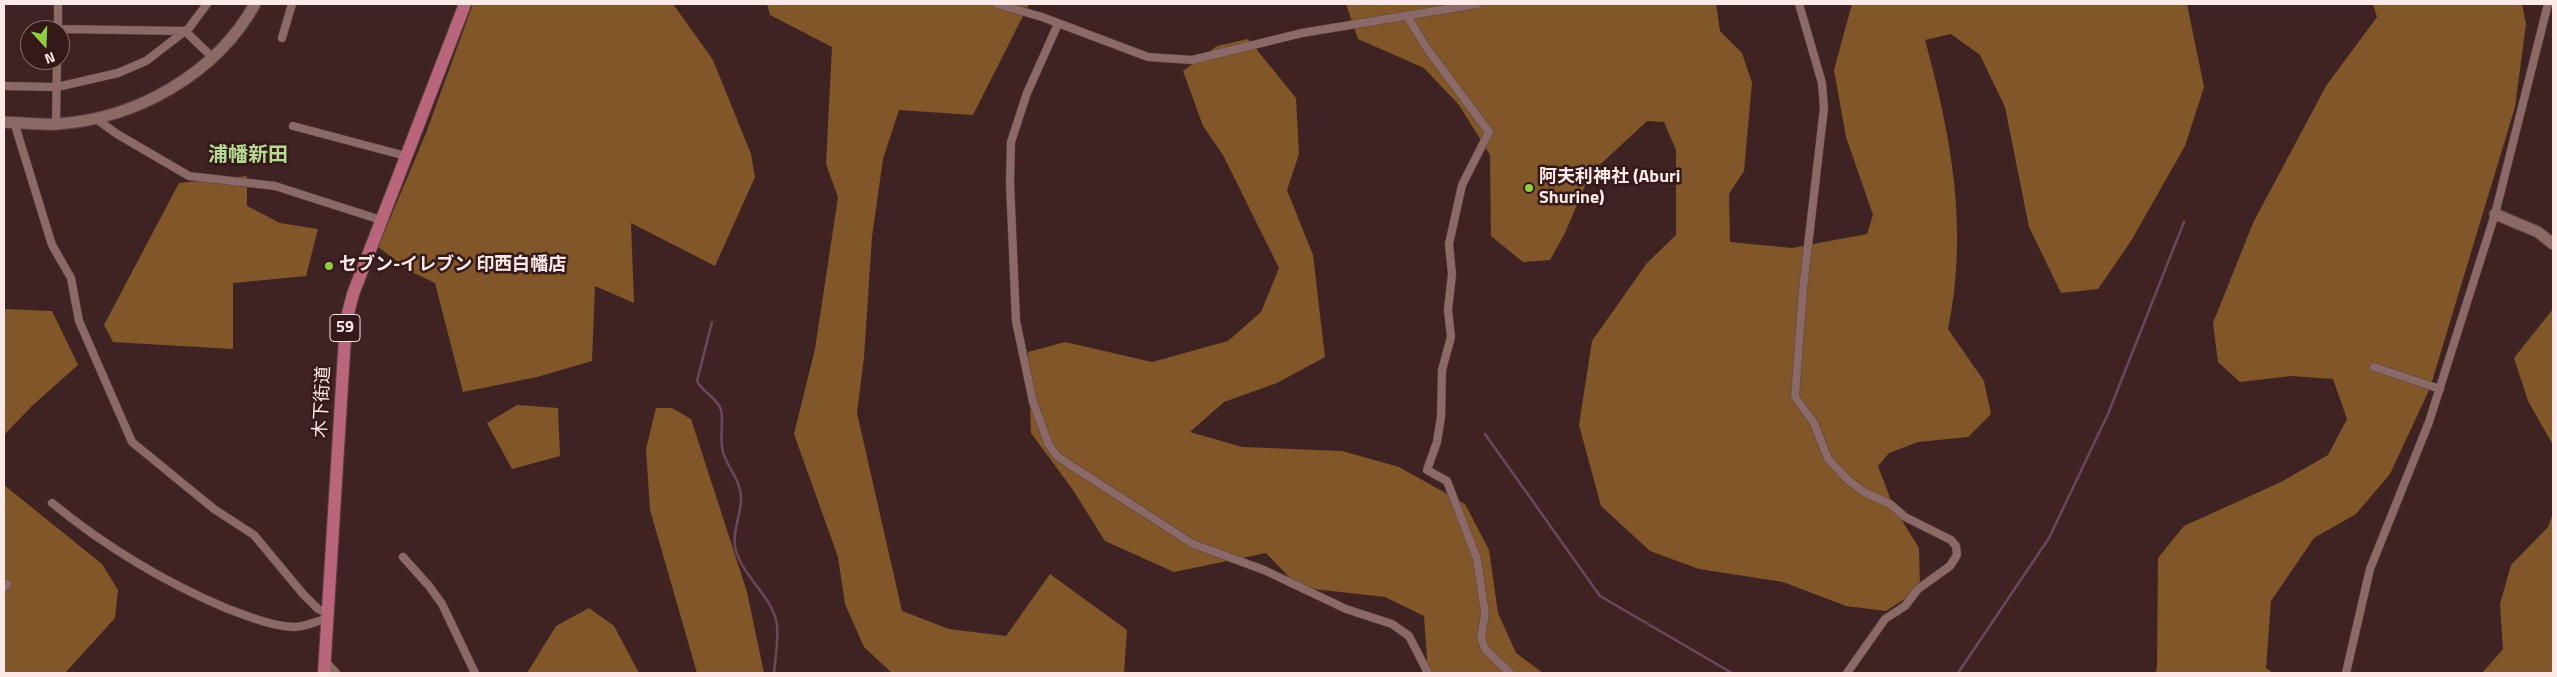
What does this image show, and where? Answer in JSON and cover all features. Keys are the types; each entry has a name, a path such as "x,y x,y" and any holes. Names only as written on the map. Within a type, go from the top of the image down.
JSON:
{"main road":[{"name":"木下街道","path":"324,667 346,322 353,294 465,4"}],"street":[{"path":"58,4 58,20"},
{"path":"4,86 57,87 118,73 146,61 185,31 207,4"},
{"path":"255,4 213,58 166,91 139,105 95,118 56,124 9,122 52,245 71,278 79,321 132,442 214,509 254,536 303,594 318,610 328,616"},
{"path":"282,38 292,4"},
{"path":"997,4 1148,57 1192,60 1302,33 1477,4"},
{"path":"1799,4 1822,83 1824,108 1803,289 1795,397 1814,423 1828,459 1849,481 1864,492 1890,504 1905,517 1939,532 1951,540 1956,546 1957,555 1950,566 1918,589 1905,606 1885,618 1847,673"},
{"path":"2346,673 2370,569 2429,422 2495,214 2548,4"},
{"path":"1407,16 1428,50 1489,132 1462,185 1449,244 1452,274 1448,310 1451,337 1442,370 1441,417 1437,442 1427,470 1447,481 1477,559 1485,613 1481,638 1485,649 1510,673"},
{"path":"1058,24 1027,92 1011,142 1010,183 1016,321 1033,402 1049,444 1057,456 1193,544 1264,570 1346,609 1392,624 1409,636 1428,673"},
{"path":"70,30 185,31 213,58"},
{"path":"56,124 57,70"},
{"path":"95,118 117,134 189,176 275,186 382,220"},
{"path":"293,126 406,156"},
{"path":"2495,214 2538,232 2553,244"},
{"path":"2374,367 2440,388"},
{"path":"52,503 107,545 155,575 210,601 277,625 297,627 328,616"},
{"path":"403,557 442,604 475,673"},
{"path":"324,667 336,673"}],"shaded area":[{"path":"473,4 673,4 713,60 751,154 755,177 715,266 631,223 634,303 595,286 592,361 537,377 463,392 435,283 410,271 378,247 426,133"},
{"path":"767,4 1029,4 973,115 899,110 883,159 872,237 864,357 857,413 902,611 949,629 1006,636 1050,574 1127,630 1124,673 892,673 864,647 845,604 838,557 794,434 815,349 838,197 826,164 832,47 770,15"},
{"path":"1346,4 1716,4 1720,31 1742,53 1752,83 1744,171 1729,194 1730,242 1792,248 1867,234 1873,215 1846,137 1834,70 1852,4 2187,4 2204,87 2185,146 2131,241 2098,289 2061,293 2029,227 2005,107 1980,55 1951,34 1925,40 1943,111 1954,183 1957,219 1954,292 1948,329 1984,381 1991,414 1968,437 1918,442 1889,453 1878,466 1893,506 1919,548 1920,589 1886,611 1846,606 1783,582 1699,569 1650,551 1601,506 1579,425 1592,341 1647,263 1676,235 1676,150 1664,122 1647,121 1590,174 1565,233 1550,260 1523,262 1491,236 1490,155 1459,105 1424,68 1358,39"},
{"path":"2373,4 2522,4 2526,24 2515,107 2430,388 2390,474 2356,514 2314,538 2271,601 2266,668 2273,673 2156,673 2158,558 2184,526 2281,482 2328,455 2347,419 2333,379 2291,376 2240,382 2218,362 2213,323 2253,223 2326,86 2377,17"},
{"path":"1248,39 1296,98 1299,154 1287,190 1313,255 1325,357 1277,383 1224,402 1190,432 1242,447 1342,451 1399,467 1465,504 1489,550 1498,613 1516,653 1543,673 1428,673 1424,616 1385,597 1314,589 1292,580 1266,553 1174,572 1105,541 1073,490 1031,433 1028,352 1065,342 1152,362 1228,341 1261,312 1279,268 1223,155 1203,126 1183,71 1217,46"},
{"path":"247,176 247,206 280,223 318,229 306,276 233,283 233,349 113,342 104,325 179,183"},
{"path":"4,309 52,311 78,365 33,405 4,435"},
{"path":"2553,309 2553,445 2528,401 2514,358"},
{"path":"517,405 558,408 560,456 512,469 487,423"},
{"path":"656,408 672,408 691,419 747,592 764,673 697,673 650,510 646,449"},
{"path":"4,485 102,564 118,590 115,618 65,673 4,673"},
{"path":"2553,513 2553,673 2482,673 2503,649 2500,604 2511,565 2548,527"},
{"path":"589,608 614,626 639,673 527,673 556,626"}],"waterway":[{"path":"1958,673 2049,538 2108,414 2184,222"},
{"path":"712,322 697,381 717,402 721,410 723,452 739,485 741,497 734,541 735,547 743,566 767,601 776,620 777,639 774,673"},
{"path":"1485,434 1600,596 1732,673"}],"place":[{"name":"阿夫利神社 (Aburi Shurine)","path":"1529,188"},
{"name":"セブン-イレブン 印西白幡店","path":"329,266"}],"district":[{"name":"浦幡新田","path":"248,156"}]}
